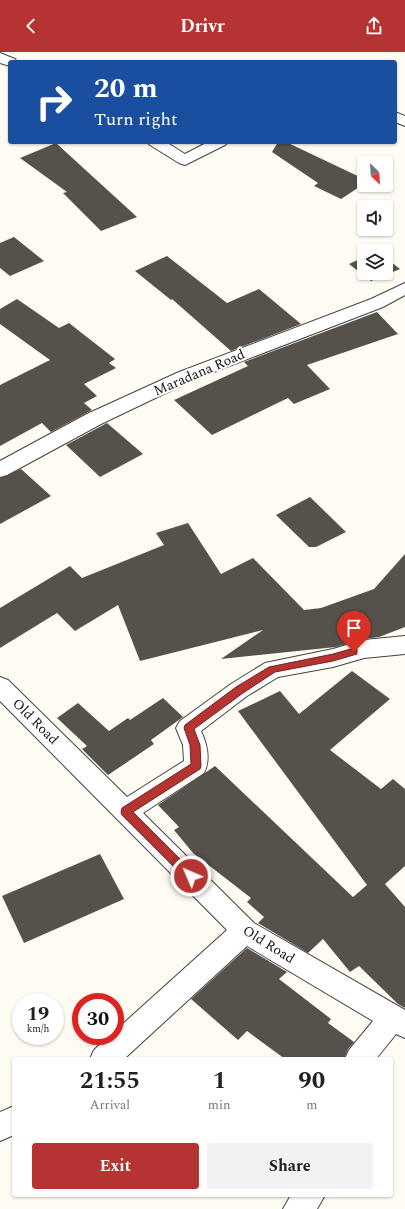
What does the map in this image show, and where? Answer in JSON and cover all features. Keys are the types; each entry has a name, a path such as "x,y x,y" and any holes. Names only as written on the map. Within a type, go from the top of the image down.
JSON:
{"street":[{"path":"158,144 185,160 216,144"},
{"name":"Maradana Road","path":"0,470 94,419 186,376 377,302 405,288"},
{"path":"126,812 196,766 195,745 188,728 239,690 273,669 333,658 364,649 405,645"},
{"name":"Old Road","path":"0,686 245,930 399,1022"},
{"path":"106,1057 245,930"},
{"path":"361,1057 399,1022"},
{"path":"0,1127 12,1121"},
{"path":"298,1209 308,1197"}],"building":[{"path":"54,144 57,144 137,217 101,231 63,193 67,192 20,158"},
{"path":"277,144 290,144 357,176 357,189 341,199 314,186 318,183 272,152"},
{"path":"14,237 44,261 10,276 0,268 0,243"},
{"path":"167,256 227,303 259,289 301,324 231,351 172,299 171,300 135,271"},
{"path":"357,260 357,270 349,264"},
{"path":"393,264 400,269 393,272"},
{"path":"17,299 59,328 69,323 115,359 109,363 116,368 84,384 97,396 84,403 92,410 51,432 42,423 0,446 0,385 50,360 0,324 0,309"},
{"path":"377,312 398,334 307,365 330,389 294,404 288,398 212,435 174,400 248,366 244,362"},
{"path":"107,423 143,454 100,477 66,445"},
{"path":"21,469 51,496 0,524 0,478"},
{"path":"310,497 346,532 316,547 309,547 276,515"},
{"path":"188,523 221,574 253,558 304,610 321,608 374,589 405,554 405,627 379,637 364,639 336,647 221,659 263,630 140,661 118,605 75,631 57,613 0,648 0,608 70,566 82,578 164,545 156,533"},
{"path":"352,671 390,699 330,750 381,789 393,779 405,789 405,866 385,884 405,907 405,1008 398,1004 359,966 350,972 323,939 308,953 258,923 264,917 247,902 251,898 193,853 174,830 179,827 158,805 215,766 353,897 367,885 238,711 280,691 299,714"},
{"path":"163,698 183,717 151,740 154,744 108,775 82,749 87,746 57,718 78,703 109,731 128,718 130,720"},
{"path":"100,854 124,899 24,943 2,896"},
{"path":"247,948 287,972 279,979 331,1019 328,1023 354,1042 348,1049 345,1057 282,1057 247,1031 238,1040 191,999"}],"route":[{"path":"191,876 126,812 196,766 195,745 188,728 239,690 273,669 333,658 354,652"}]}
